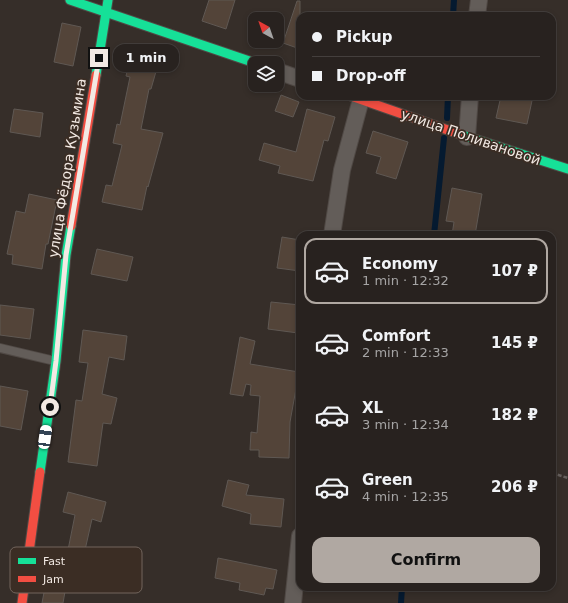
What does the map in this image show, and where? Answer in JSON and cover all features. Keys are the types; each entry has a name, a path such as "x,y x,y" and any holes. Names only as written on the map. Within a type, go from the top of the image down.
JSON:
{"street":[{"path":"70,0 248,61"},
{"name":"улица Фёдора Кузьмина","path":"30,547 56,361 66,255 108,0"},
{"path":"478,12 479,0"},
{"path":"284,73 296,78"},
{"path":"333,231 342,170 356,100"},
{"name":"улица Поливановой","path":"362,100 467,137 568,169"},
{"path":"467,137 470,100"},
{"path":"293,603 296,574"},
{"name":"улица Фёдора Кузьмина","path":"22,603 23,593"}],"lane":[{"path":"0,348 56,361"}],"path":[{"path":"556,474 568,478"}],"building":[{"path":"209,0 235,0 226,29 202,21"},
{"path":"297,1 300,1 300,12 296,12 296,48 284,43 284,40"},
{"path":"62,23 81,27 73,66 54,62"},
{"path":"131,55 159,61 151,89 149,89 141,129 163,133 148,187 147,186 142,210 102,202 106,185 112,186 122,145 113,143 117,124 120,125 130,77 126,76"},
{"path":"281,95 299,102 293,117 275,111"},
{"path":"500,100 532,100 527,124 496,118"},
{"path":"14,109 43,113 40,137 10,132"},
{"path":"307,109 335,117 328,141 324,140 313,181 278,173 280,166 259,160 264,143 296,152"},
{"path":"373,131 408,142 396,179 376,173 381,157 366,153"},
{"path":"452,188 482,194 476,231 453,231 454,222 446,221"},
{"path":"29,194 57,200 48,244 46,244 42,269 12,264 13,255 7,254 16,211 25,213"},
{"path":"282,237 296,239 296,270 277,268"},
{"path":"97,249 133,257 127,281 91,274"},
{"path":"271,302 296,305 296,333 268,329"},
{"path":"0,305 34,309 30,339 0,335"},
{"path":"83,330 127,336 124,360 109,357 102,394 117,398 111,424 103,423 97,466 68,462 76,400 82,401 88,363 79,362"},
{"path":"240,337 255,341 250,364 296,372 296,389 290,422 289,458 259,457 259,450 250,450 251,432 257,433 260,396 250,395 251,385 246,384 243,396 230,394"},
{"path":"0,386 28,391 21,430 0,426"},
{"path":"228,480 249,485 246,495 284,499 281,527 250,524 251,514 222,506"},
{"path":"68,492 106,502 101,522 92,519 86,547 69,547 75,515 63,512"},
{"path":"218,558 277,570 273,589 266,588 264,595 239,590 240,583 215,578"},
{"path":"44,593 65,593 63,603 42,603"}],"waterway":[{"path":"453,12 454,0"},
{"path":"447,118 448,100"},
{"path":"434,231 444,138"},
{"path":"401,603 402,591"}],"traffic: fast":[{"path":"70,0 248,61"},
{"path":"96,75 108,0"},
{"path":"462,135 568,169"},
{"path":"40,472 56,361 66,255 71,226"}],"traffic: jam":[{"path":"71,226 96,75"},
{"path":"362,100 462,135"},
{"path":"30,547 40,472"},
{"path":"22,603 23,593"}],"route":[{"path":"50,407 66,255 99,58"}]}
